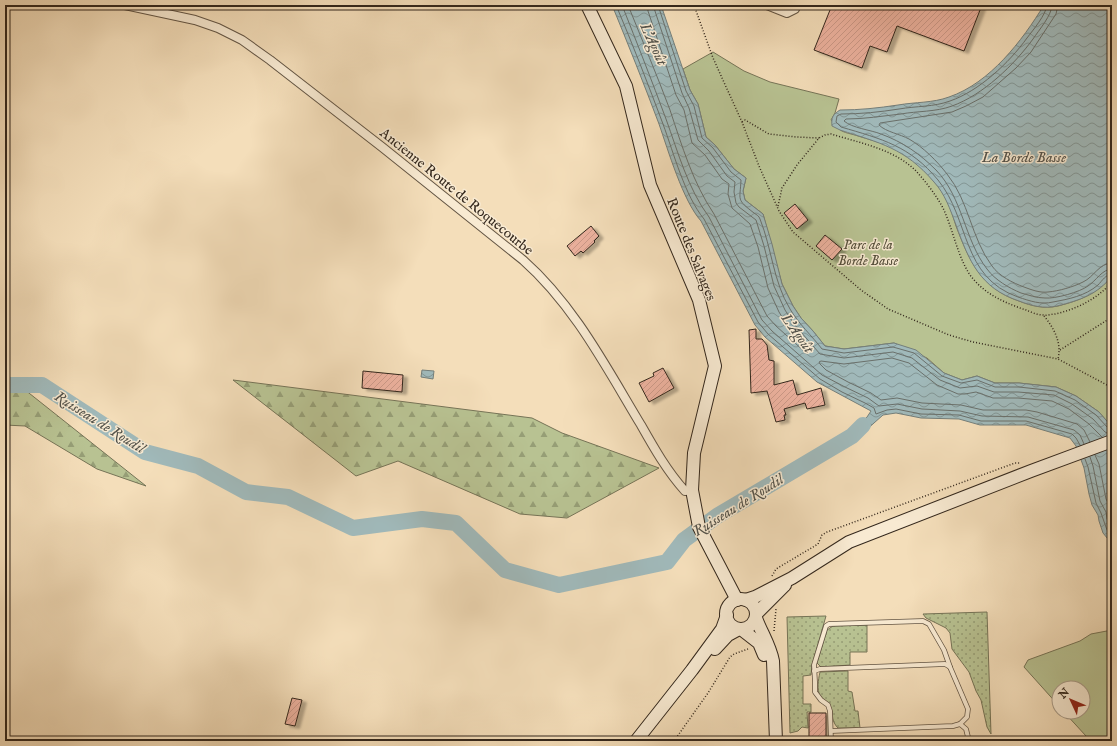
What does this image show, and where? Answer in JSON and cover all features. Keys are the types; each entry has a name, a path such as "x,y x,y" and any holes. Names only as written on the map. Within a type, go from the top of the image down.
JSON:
{"main road":[{"name":"Route des Salvages","path":"587,5 626,86 650,185 699,300 715,366 694,454 692,490 700,528 741,600"},
{"path":"636,741 692,670 722,628 729,606 741,600 755,597 792,578 849,542 1112,441"},
{"path":"692,670 725,638 740,629 750,626 756,616 792,578"},
{"path":"741,600 753,605 760,630 770,649 773,661 772,672 776,741"},
{"path":"727,615 729,622 759,643 772,672"}],"street":[{"name":"Ancienne Route de Roquecourbe","path":"125,5 195,20 218,28 242,40 270,60 517,255 544,280 569,310 604,364 669,472 685,491 692,490"},
{"path":"767,5 787,13 795,9 796,5"}],"lane":[{"path":"831,731 953,726 960,724 967,717 968,709 944,650 928,624 918,620 829,624 826,626 814,665 814,671 815,692 821,700 828,705 830,711 831,741"},
{"path":"814,671 820,669 945,664 950,667"},
{"path":"960,724 966,729 969,741"}],"path":[{"path":"694,5 713,58 742,122 777,207 793,232 861,290 888,309 949,335 972,342 1058,359 1112,389"},
{"path":"742,122 745,120 769,134 819,138"},
{"path":"777,207 778,198 782,188 797,165 819,138 831,134 887,152 908,164 924,181 942,207 970,275 981,287 994,297 1044,316 1051,324 1060,350 1058,359"},
{"path":"1044,316 1063,312 1086,303 1102,292 1112,282"},
{"path":"1060,350 1112,317"},
{"path":"773,581 772,574 776,569 818,544 822,535 827,532 1015,464 1023,464 1031,471"},
{"path":"772,636 775,628 775,614 777,605"},
{"path":"674,741 708,693 730,657 734,654 754,647"}],"green space":[{"name":"Parc de la Borde Basse","path":"713,52 744,71 770,82 839,99 835,113 831,120 838,128 845,132 889,146 910,158 936,183 947,200 966,251 978,272 995,289 1006,296 1033,306 1058,306 1088,296 1112,276 1112,427 1099,412 1076,396 1056,387 1019,383 995,383 977,376 962,380 944,373 927,358 894,343 844,349 825,346 801,318 782,284 763,214 745,200 743,191 746,178 734,169 715,145 706,137 698,104 690,90 683,69"},
{"path":"5,374 146,486 97,469 25,426 5,425"},
{"path":"233,380 532,418 562,433 659,468 567,518 520,514 398,461 356,476"},
{"path":"987,612 991,734 987,727 981,700 969,672 952,649 950,633 946,628 926,618 923,614"},
{"path":"826,616 812,665 811,675 803,676 803,704 811,704 811,712 807,712 808,728 802,727 798,731 790,733 787,617"},
{"path":"867,625 867,652 850,652 850,665 821,667 817,663 827,630 833,626"},
{"path":"1112,630 1112,741 1087,741 1086,736 1071,720 1091,720 1091,680 1051,680 1051,697 1024,667 1028,660 1080,641 1091,634"},
{"path":"848,671 848,691 852,692 855,711 858,711 860,728 838,728 833,720 829,705 820,697 819,694 818,684 820,672"}],"water":[{"name":"L'Agoût","path":"612,5 661,5 690,90 698,104 706,137 715,145 734,169 746,178 743,191 745,200 763,214 782,284 801,318 825,346 844,349 894,343 916,350 944,373 962,380 977,376 995,383 1019,383 1056,387 1076,396 1099,412 1112,427 1112,544 1103,533 1098,515 1092,505 1084,468 1076,446 1070,438 1026,425 980,425 959,419 921,418 896,413 883,415 856,439 844,442 871,411 817,382 765,337 755,325 701,221 694,212 682,188 671,161 659,124"},
{"name":"La Borde Basse","path":"1044,5 1112,5 1112,276 1100,288 1088,296 1065,304 1047,307 1019,301 995,289 985,281 971,261 941,192 934,182 913,161 880,143 832,126 833,116 840,110 869,109 930,101 943,99 964,91 978,82 1004,59 1026,33"},
{"path":"422,370 434,371 433,379 421,377"}],"building":[{"path":"832,5 982,5 964,51 897,26 887,52 870,46 862,68 814,50"},
{"path":"795,204 808,220 797,229 784,213"},
{"path":"591,226 599,236 583,253 581,251 575,256 567,246"},
{"path":"825,235 842,249 832,260 816,246"},
{"path":"756,329 756,339 762,339 767,345 769,360 774,361 774,385 793,380 797,395 821,388 825,405 807,409 805,403 784,409 786,415 784,415 785,420 776,422 767,391 751,393 749,330"},
{"path":"663,368 674,388 649,402 639,383 654,376 653,373"},
{"path":"363,371 403,375 402,392 362,388"},
{"path":"292,698 302,700 295,726 285,724"},
{"path":"809,713 826,713 826,738 809,739"}],"waterway":[{"name":"Ruisseau de Roudil","path":"5,385 42,385 145,452 198,466 246,492 288,497 353,528 422,519 456,523 505,570 559,585 667,562 684,540 717,516 852,436 863,425"}]}
